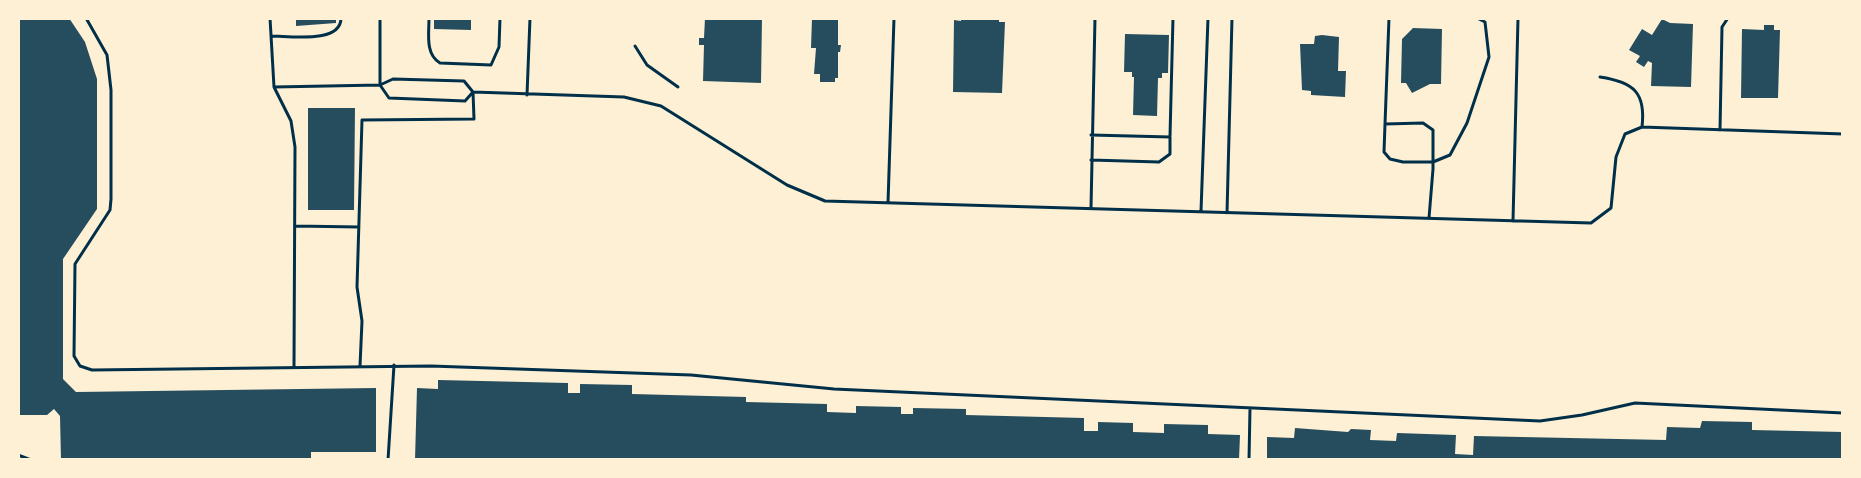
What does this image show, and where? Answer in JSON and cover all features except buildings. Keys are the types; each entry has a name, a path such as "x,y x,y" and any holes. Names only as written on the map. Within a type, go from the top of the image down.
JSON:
{"lane":[{"path":"86,18 107,55 111,90 110,210 75,264 76,363 92,370 394,365 691,375 834,389 1540,421 1582,415 1635,403 1843,413"},
{"path":"270,18 274,87 291,121 295,147 294,367"},
{"path":"271,36 319,36 336,32 341,25 341,18"},
{"path":"380,18 380,85 389,98 465,101 473,92"},
{"path":"429,18 429,47 433,59 440,63 492,65 499,47 500,18"},
{"path":"527,95 530,18"},
{"path":"888,203 894,18"},
{"path":"1091,208 1095,18"},
{"path":"1091,160 1159,162 1170,154 1173,18"},
{"path":"1201,212 1208,18"},
{"path":"1227,213 1232,18"},
{"path":"1389,18 1384,152 1390,159 1403,162 1433,162 1450,155 1467,123 1490,57 1485,22 1477,18"},
{"path":"1513,221 1518,18"},
{"path":"1720,130 1722,27 1728,18"},
{"path":"635,46 647,65 678,87"},
{"path":"1600,77 1618,80 1636,92 1644,106 1642,127"},
{"path":"274,87 380,85 393,79 464,81 473,92 474,119 362,120 357,287 362,321 360,366"},
{"path":"473,92 624,97 661,106 803,193 825,201 888,203 1592,223 1611,208 1616,157 1625,134 1642,127 1843,134"},
{"path":"1385,124 1423,123 1433,130 1429,218"},
{"path":"1092,135 1170,137"},
{"path":"295,226 359,227"},
{"path":"388,460 394,365"},
{"path":"1249,460 1250,408"},
{"path":"18,455 31,460"}]}
